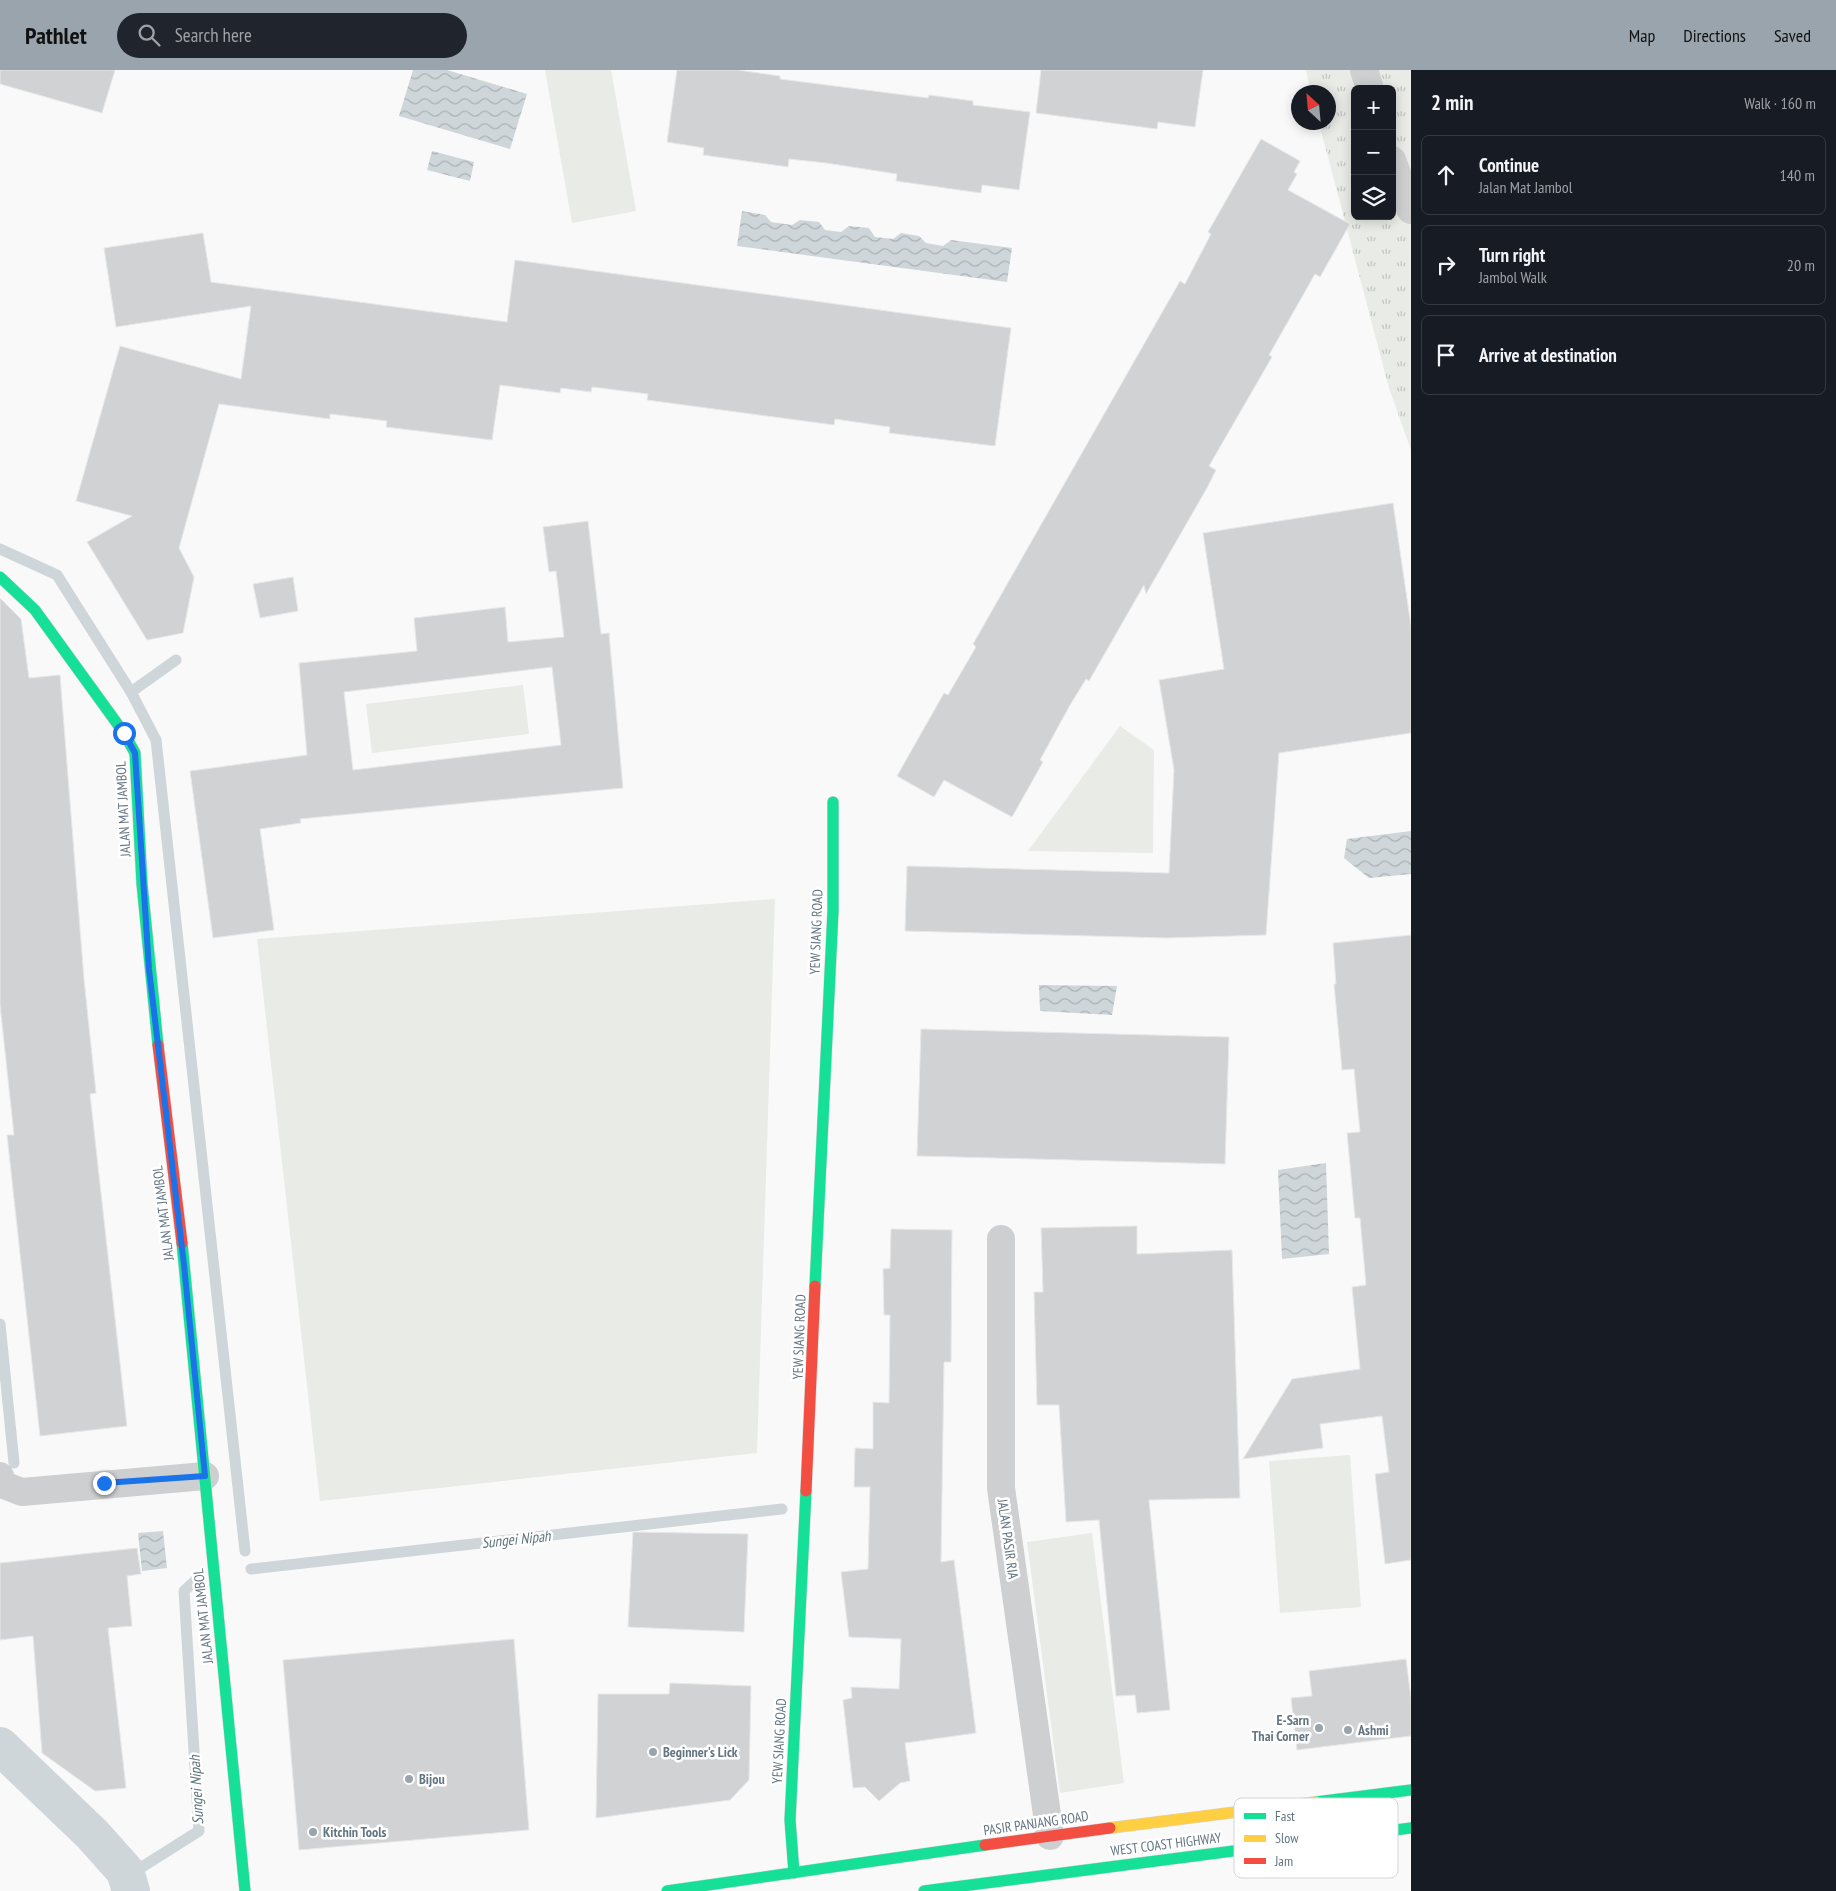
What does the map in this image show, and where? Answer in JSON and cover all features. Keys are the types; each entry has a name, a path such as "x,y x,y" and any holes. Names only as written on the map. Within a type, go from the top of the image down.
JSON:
{"main road":[{"name":"JALAN MAT JAMBOL","path":"0,577 35,610 124,733 135,753 149,969 184,1265 245,1891"},
{"name":"YEW SIANG ROAD","path":"794,1873 790,1820 833,911 833,802"},
{"name":"PASIR PANJANG ROAD","path":"1348,1798 1411,1790"},
{"name":"PASIR PANJANG ROAD","path":"667,1891 1050,1836 1234,1813"},
{"name":"WEST COAST HIGHWAY","path":"1398,1830 1411,1828"},
{"name":"WEST COAST HIGHWAY","path":"924,1891 1234,1851"}],"street":[{"path":"1364,70 1369,85"},
{"path":"1396,171 1411,210"},
{"name":"JALAN PASIR RIA","path":"1001,1239 1002,1488 1050,1836"},
{"path":"0,1476 1,1484 22,1492 205,1476"}],"green space":[{"path":"545,70 611,70 636,211 572,223"},
{"path":"1306,70 1411,70 1411,450 1389,388 1321,130 1336,130 1336,85 1309,85"},
{"path":"523,685 529,734 372,753 366,704"},
{"path":"1120,726 1154,750 1153,853 1028,851"},
{"path":"775,899 757,1453 320,1501 257,939"},
{"path":"1350,1455 1361,1607 1280,1613 1269,1461"},
{"path":"1092,1533 1124,1783 1060,1793 1027,1542"}],"water":[{"path":"413,70 447,70 527,94 510,149 399,116"},
{"path":"432,151 474,162 470,181 427,170"},
{"path":"742,211 765,215 771,222 792,225 800,220 819,222 825,230 841,232 849,226 869,228 875,237 893,239 901,233 919,236 926,243 943,246 951,240 1012,248 1007,282 737,246"},
{"path":"1411,831 1411,874 1369,878 1344,858 1347,839"},
{"path":"1039,985 1117,986 1112,1015 1040,1011"},
{"path":"1326,1163 1329,1254 1282,1259 1278,1170"},
{"path":"163,1531 167,1568 142,1571 138,1533"}],"building":[{"path":"0,70 115,70 102,113 0,84"},
{"path":"677,70 738,70 780,76 780,79 928,98 929,95 973,101 973,105 1030,112 1019,190 982,185 981,193 896,181 897,174 826,163 789,159 788,167 703,155 704,148 667,142"},
{"path":"1041,70 1203,70 1195,127 1158,122 1157,129 1036,113"},
{"path":"1261,139 1300,161 1294,172 1297,174 1288,190 1350,224 1320,277 1315,274 1269,355 1272,357 1209,466 1216,470 1207,488 1146,594 1144,585 1089,681 1086,679 1070,705 1040,760 1043,762 1012,817 944,780 934,797 897,776 944,693 948,695 976,647 973,644 1180,281 1185,284 1211,234 1208,232"},
{"path":"203,233 211,282 507,322 515,260 1011,328 995,446 889,433 890,427 835,419 834,425 647,400 648,394 592,387 591,392 561,388 560,393 500,385 492,440 386,427 387,421 330,414 330,419 219,404 179,548 194,577 183,633 147,640 87,542 132,516 76,501 120,346 241,379 251,306 116,327 104,248"},
{"path":"1393,503 1411,626 1411,733 1279,753 1266,935 1167,938 905,931 907,866 1169,873 1174,770 1159,680 1224,669 1203,533"},
{"path":"588,521 601,634 609,633 623,788 300,819 301,823 260,829 274,930 213,938 190,771 307,755 299,663 417,651 414,618 505,607 508,642 564,637 556,571 549,572 543,527","holes":["552,667 561,745 353,770 344,692"]},
{"path":"293,577 298,611 260,618 253,584"},
{"path":"0,598 21,619 29,678 60,675 84,979 96,1093 90,1094 127,1426 40,1436 7,1135 14,1135 0,1005"},
{"path":"1411,935 1411,1560 1385,1564 1375,1474 1389,1472 1382,1416 1320,1424 1323,1448 1243,1459 1292,1379 1360,1369 1352,1287 1366,1285 1360,1218 1355,1218 1347,1133 1360,1132 1354,1069 1342,1070 1334,984 1336,984 1333,943"},
{"path":"921,1029 1229,1037 1225,1164 917,1156"},
{"path":"1137,1226 1137,1254 1232,1250 1240,1498 1149,1500 1170,1710 1137,1713 1135,1695 1116,1696 1099,1520 1066,1522 1059,1405 1037,1405 1034,1292 1043,1292 1041,1228"},
{"path":"891,1229 952,1230 951,1362 944,1362 941,1562 954,1560 976,1733 905,1743 910,1781 900,1783 879,1801 865,1787 853,1788 843,1700 852,1698 851,1687 899,1689 901,1639 849,1637 841,1572 868,1569 870,1487 854,1487 855,1448 873,1449 873,1402 889,1403 890,1315 884,1315 883,1269 890,1268"},
{"path":"633,1532 748,1534 744,1632 628,1627"},
{"path":"137,1548 141,1574 127,1576 132,1626 108,1628 126,1788 95,1791 42,1753 33,1636 0,1640 0,1563"},
{"name":"Bijou","path":"514,1639 529,1830 299,1850 283,1660"},
{"path":"1406,1659 1411,1698 1411,1736 1297,1750 1291,1698 1312,1696 1309,1671"},
{"path":"670,1683 751,1686 749,1780 730,1800 596,1818 598,1694 669,1694"}],"waterway":[{"path":"0,549 57,575 131,692 156,740 245,1551"},
{"path":"131,692 176,660"},
{"path":"0,1324 14,1463"},
{"name":"Sungei Nipah","path":"251,1569 782,1509"},
{"name":"Sungei Nipah","path":"125,1871 134,1872 199,1831 184,1591 196,1580"},
{"name":"Sungei Nipah","path":"0,1746 92,1834 125,1871 131,1891"}],"traffic: fast":[{"path":"0,577 35,610 124,733 135,753 142,884 158,1045"},
{"path":"815,1286 833,911 833,802"},
{"path":"182,1243 245,1891"},
{"path":"794,1873 790,1820 806,1491"},
{"path":"1348,1798 1411,1790"},
{"path":"1398,1830 1411,1828"},
{"path":"667,1891 985,1845"},
{"path":"924,1891 1234,1851"}],"traffic: slow":[{"path":"1110,1828 1234,1812"}],"traffic: jam":[{"path":"158,1045 182,1243"},
{"path":"806,1491 815,1286"},
{"path":"985,1845 1110,1828"}],"place":[{"name":"E-Sarn Thai Corner","path":"1319,1728"},
{"name":"Ashmi","path":"1348,1730"},
{"name":"Beginner's Lick","path":"653,1752"},
{"name":"Bijou","path":"409,1779"},
{"name":"Kitchin Tools","path":"313,1832"}],"route":[{"path":"104,1483 205,1476 184,1265 149,969 135,753 124,733"}]}
